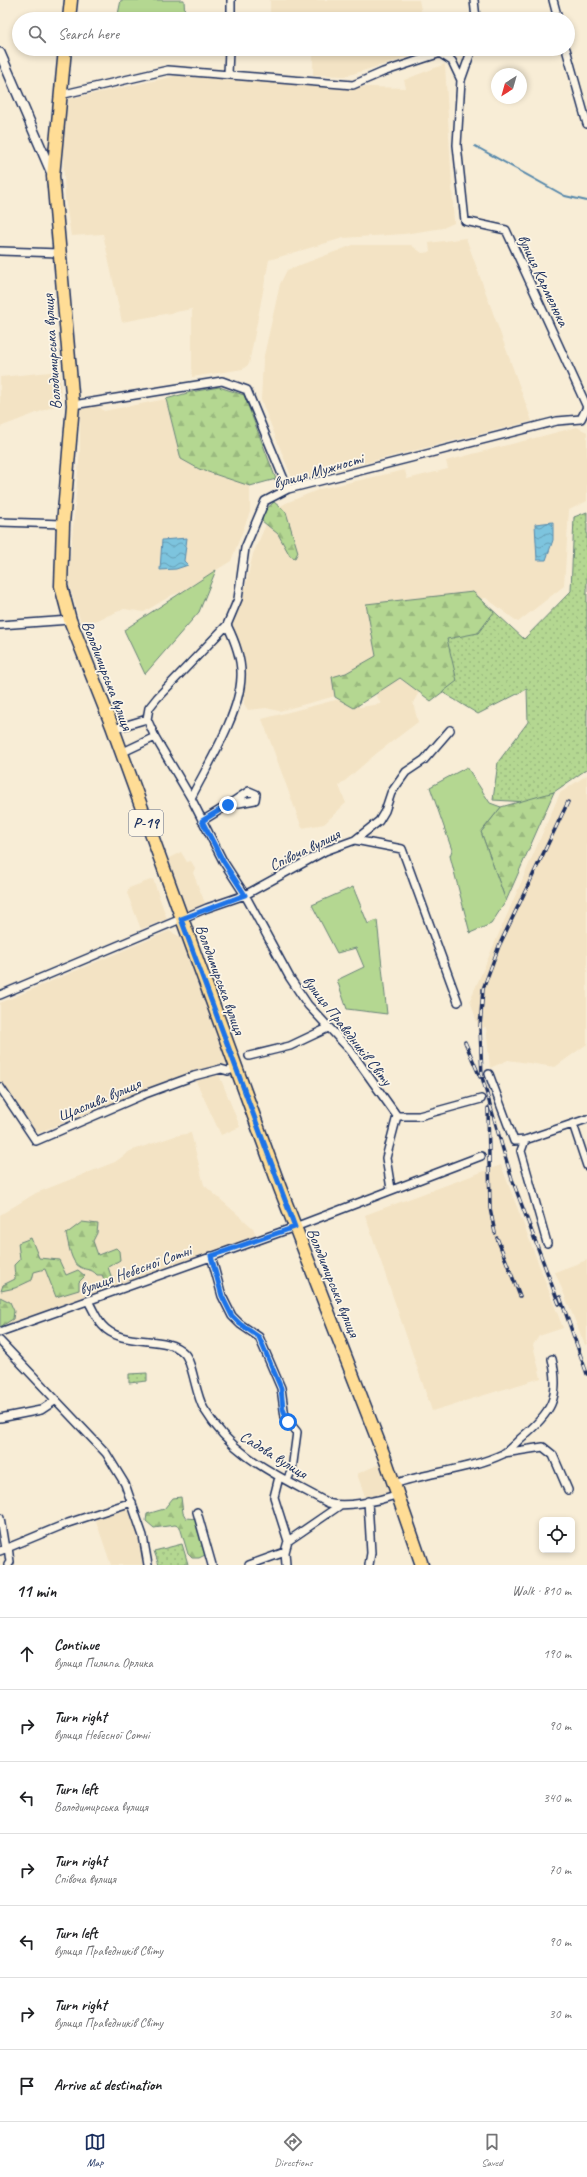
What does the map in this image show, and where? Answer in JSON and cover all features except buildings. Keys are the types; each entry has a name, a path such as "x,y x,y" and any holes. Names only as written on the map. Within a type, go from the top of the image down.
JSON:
{"main road":[{"path":"69,12 71,0"},
{"name":"Володимирська вулиця","path":"64,56 53,176 73,405 63,524 61,586 70,620 113,729 236,1068 422,1565"}],"street":[{"path":"230,12 231,0"},
{"path":"474,0 475,12"},
{"path":"553,0 556,12"},
{"name":"Володимирська вулиця","path":"0,53 53,176"},
{"path":"228,74 229,56"},
{"path":"60,95 168,70 353,85 383,72 435,56"},
{"path":"444,56 452,61 461,80"},
{"name":"вулиця Кармелюка","path":"470,56 461,80 457,145 465,221 506,230 587,407"},
{"path":"568,56 587,124"},
{"path":"0,251 60,253"},
{"path":"73,405 222,381 247,390 288,490"},
{"name":"вулиця Мужності","path":"148,719 149,708 157,698 227,625 238,599 245,548 265,501 288,490 557,421 581,419 587,407"},
{"path":"0,522 63,524"},
{"path":"0,625 70,620"},
{"path":"191,798 234,710 241,677 237,645 227,625"},
{"path":"113,729 148,719"},
{"name":"вулиця Праведників Світу","path":"148,719 155,737 191,798 223,861 245,895 290,978 308,1005 350,1050 398,1116"},
{"path":"355,840 379,821 385,811 391,793 406,772 424,760 450,730"},
{"path":"121,753 155,737"},
{"path":"202,821 228,805"},
{"name":"Співоча вулиця","path":"181,919 245,895 325,851 355,840 402,848 458,1002"},
{"path":"0,995 181,919"},
{"path":"249,1056 290,1046 328,1028"},
{"name":"Щаслива вулиця","path":"0,1086 36,1141 145,1094 194,1076 221,1069 228,1071 236,1068"},
{"path":"489,1074 514,1142 525,1140 587,1119"},
{"path":"391,1189 386,1158 398,1116 419,1116 481,1099"},
{"path":"573,1124 587,1166"},
{"path":"525,1140 521,1151 547,1243"},
{"name":"вулиця Небесної Сотні","path":"0,1332 295,1227 391,1189 481,1156"},
{"path":"211,1256 222,1296 232,1316 240,1324 259,1337 281,1388 285,1417 297,1432 292,1470 287,1480"},
{"name":"Садова вулиця","path":"88,1301 103,1326 111,1332 127,1338 168,1344 184,1352 188,1359 198,1399 215,1426 227,1441 244,1456 279,1477 328,1503 339,1506 383,1499 395,1490 504,1453 543,1447 553,1455 568,1490"},
{"path":"0,1341 106,1453 126,1484 143,1536 148,1565"},
{"path":"504,1453 542,1419 551,1404 556,1391 557,1378 552,1359"},
{"path":"0,1418 41,1410 56,1400"},
{"path":"279,1477 274,1497 288,1541 285,1552 286,1565"},
{"path":"4,1549 68,1523 132,1502"},
{"path":"368,1502 371,1553 369,1565"},
{"path":"288,1541 339,1506"},
{"path":"197,1512 212,1565"},
{"path":"0,1518 4,1549 10,1562 8,1565"},
{"path":"249,1565 285,1552"}],"shaded area":[{"path":"270,0 419,0 422,12 270,12"},
{"path":"313,56 412,56 346,76 313,75"},
{"path":"445,64 454,223 443,228 404,234 343,238 269,260 249,364 243,369 192,377 192,309 122,322 103,234 71,236 65,198 62,137 69,99 176,76 331,86 406,88 404,80"},
{"path":"466,238 532,421 293,481 261,400 263,360 280,284 287,270 353,245 411,245 422,253 430,252 429,243"},
{"path":"60,371 60,404 0,427 0,377"},
{"path":"166,399 181,459 199,469 250,486 250,512 231,561 179,593 172,595 144,612 124,609 82,626 68,582 80,451 80,408 96,404 104,411"},
{"path":"577,427 587,432 587,501 569,510 564,586 518,622 486,598 373,610 380,660 343,694 279,711 266,708 248,710 244,704 243,663 232,626 242,601 253,554 272,511 286,503 320,489 405,470 407,479 448,469 446,461"},
{"path":"400,679 419,692 413,703 418,722 377,753 339,786 346,803 324,824 302,828 262,719 351,696 355,697 359,707 381,704 374,690 380,683"},
{"path":"587,775 587,1044 555,1067 508,1060 490,1068 486,1027 479,1029 470,1000 560,793"},
{"path":"181,852 187,862 191,861 195,868 193,873 207,908 181,919 161,862"},
{"path":"153,879 167,919 141,929 127,893 129,888"},
{"path":"169,931 181,937 228,1063 138,1093 35,1134 0,1083 0,1003"},
{"path":"218,1072 240,1127 221,1135 195,1079"},
{"path":"191,1133 204,1185 253,1228 258,1240 0,1332 0,1215 36,1193 115,1162 130,1151 175,1136"},
{"path":"501,1165 563,1328 539,1336 533,1345 541,1378 432,1411 365,1215"},
{"path":"587,1260 587,1344 585,1345 555,1272"},
{"path":"386,1461 396,1495 366,1499 357,1474"},
{"path":"131,1506 141,1539 146,1565 111,1565 95,1518"}],"green space":[{"path":"121,0 184,0 185,12 118,12"},
{"path":"219,387 244,395 276,479 250,486 199,469 181,459 166,399 191,392"},
{"path":"274,502 286,512 298,552 295,558 290,556 278,534 262,521 263,512"},
{"path":"587,512 587,769 554,792 527,802 493,800 498,762 528,722 527,689 478,714 393,662 473,592 524,639 571,591 574,517"},
{"path":"216,570 199,612 145,674 124,630"},
{"path":"473,592 494,612 478,633 447,639 457,681 431,701 400,678 354,708 335,697 332,677 346,673 376,656 366,604"},
{"path":"467,767 490,803 501,807 481,832 506,901 491,924 470,933 450,856 452,850 430,787"},
{"path":"554,792 506,901 481,832 501,807"},
{"path":"353,887 368,924 377,920 387,1014 347,1009 337,980 364,967 356,948 337,953 312,905"},
{"path":"82,1222 98,1224 97,1233 93,1241 98,1255 116,1248 119,1251 120,1260 108,1267 113,1282 105,1281 102,1275 97,1275 93,1271 80,1267 74,1261 70,1252 66,1234"},
{"path":"31,1238 39,1258 59,1260 66,1275 78,1270 85,1276 79,1282 79,1290 56,1297 45,1269 34,1272 32,1280 15,1288 1,1291 3,1285 15,1279 14,1265 20,1259 18,1243"},
{"path":"0,1297 10,1302 14,1311 13,1319 0,1327"},
{"path":"147,1373 147,1381 129,1383 129,1374"},
{"path":"181,1497 183,1513 186,1518 197,1519 207,1554 199,1558 192,1558 188,1554 180,1527 175,1525 154,1528 146,1521 147,1514 164,1509 173,1498"},
{"path":"182,1544 188,1564 159,1565 154,1551"}],"water":[{"path":"553,522 553,540 546,560 537,560 535,524"},
{"path":"187,538 184,561 188,565 176,569 160,570 162,540"}],"waterway":[{"path":"475,146 565,196 587,201"}],"railway":[{"path":"559,1304 512,1179 482,1077 480,1027 483,989 499,946 568,802"},
{"path":"465,1042 480,1077"},
{"path":"488,1108 490,1208 495,1233"},
{"path":"497,1238 520,1296"},
{"path":"560,1297 587,1374"}],"route":[{"path":"228,805 202,821 223,861 245,895 181,919 295,1227 211,1256 222,1296 232,1316 240,1324 259,1337 281,1388 283,1409 288,1422"}]}
